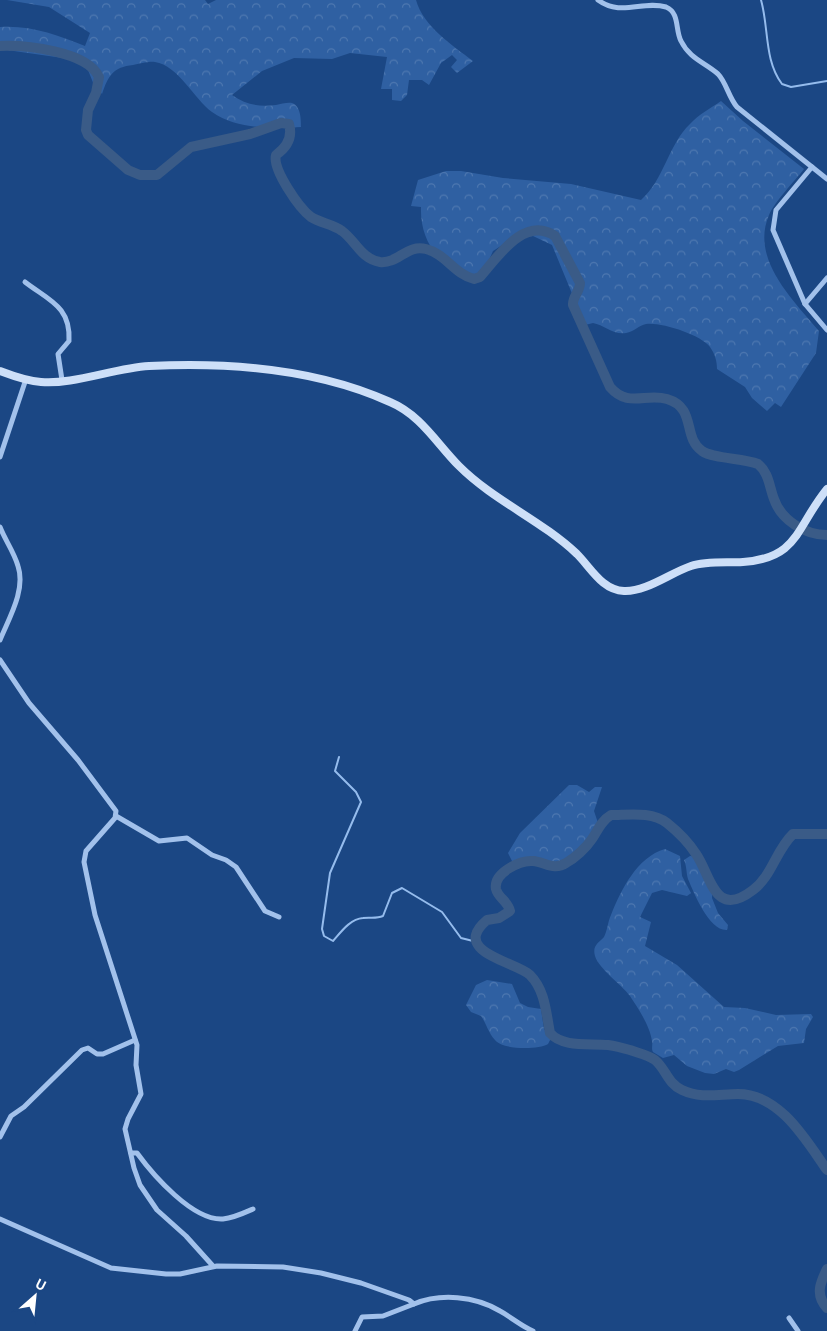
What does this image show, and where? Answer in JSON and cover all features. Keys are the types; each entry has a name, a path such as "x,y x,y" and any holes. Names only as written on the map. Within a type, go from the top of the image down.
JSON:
{"street":[{"path":"598,0 614,8 656,5 671,10 676,18 680,40 696,60 719,75 728,96 737,107 827,179"},
{"path":"812,167 776,210 773,223 775,234 805,304 827,330"},
{"path":"805,304 827,278"},
{"path":"25,282 58,304 66,318 69,340 58,354 62,380"},
{"path":"0,371 47,383 147,366 180,366 288,371 350,386 390,401 412,416 429,430 460,466 489,490 563,542 602,582 623,591 638,589 694,565 768,559 788,546 827,490"},
{"path":"0,457 26,379"},
{"path":"0,527 18,566 20,576 17,599 0,640"},
{"path":"0,660 29,703 78,760 114,807 116,816 159,840 187,838 212,855 229,861 236,867 265,911 279,917"},
{"path":"116,816 90,846 84,862 95,915 136,1040 136,1068 141,1090 140,1098 125,1126 130,1153 136,1176 151,1202 213,1266"},
{"path":"0,1137 11,1116 24,1107 82,1050 88,1048 97,1054 103,1054 136,1040"},
{"path":"130,1153 137,1153 164,1185 187,1204 202,1213 223,1219 253,1209"},
{"path":"0,1219 111,1268 180,1274 213,1266 283,1267 321,1273 368,1285 409,1300 414,1304"},
{"path":"355,1331 362,1317 383,1316 423,1300 444,1297 479,1302 499,1310 533,1331"},
{"path":"789,1318 798,1331"}],"green space":[{"path":"7,0 205,0 208,4 216,0 416,0 432,27 473,61 457,73 451,67 457,60 452,55 441,63 429,85 422,80 409,80 407,95 401,101 392,100 392,89 381,89 387,57 350,53 332,59 294,58 262,71 232,95 242,101 258,105 270,106 292,103 299,110 301,127 255,127 233,122 212,112 179,76 171,69 155,62 126,66 116,70 109,77 102,94 94,85 86,65 70,59 0,49 0,27 33,29 85,46 90,33 49,7"},
{"path":"721,101 743,121 804,169 772,210 765,231 765,247 777,278 819,331 816,353 781,407 775,403 767,411 752,398 745,387 717,369 717,363 710,347 690,334 671,327 653,324 646,324 629,332 621,333 593,323 585,325 552,245 533,236 510,240 493,251 484,271 468,278 448,266 433,250 424,230 421,207 411,206 418,180 446,171 461,171 503,178 571,184 641,200 655,183 683,132 697,118"},
{"path":"569,785 577,785 589,792 595,787 602,787 594,811 598,823 595,839 588,851 576,859 569,859 563,863 547,863 531,858 520,862 512,861 508,853 520,833"},
{"path":"665,849 680,856 682,876 691,893 687,896 662,890 652,893 640,917 651,922 645,946 677,965 724,1007 745,1008 776,1015 811,1014 813,1017 806,1029 804,1043 778,1046 739,1070 734,1072 726,1069 714,1074 705,1073 687,1066 674,1055 663,1058 653,1052 651,1035 640,1012 626,991 597,961 594,949 604,937 615,905 631,876 646,859"},
{"path":"690,856 701,857 713,878 712,898 718,913 728,925 727,930 720,929 714,924 698,902 688,879 684,860"},
{"path":"487,980 512,984 520,1003 528,1007 541,1009 544,1029 551,1038 548,1044 521,1048 505,1046 495,1040 481,1016 471,1012 466,1005 476,985"}],"waterway":[{"path":"761,0 772,65 782,84 791,87 827,81"},
{"path":"0,46 54,51 82,61 92,68 99,77 96,93 88,110 86,130 88,135 128,170 140,175 157,175 191,147 250,134 281,123 289,124 290,134 288,142 276,155 278,169 287,188 311,217 342,231 363,253 373,260 386,262 413,249 426,249 439,255 461,273 474,279 480,277 503,250 522,235 533,231 544,231 555,236 580,283 573,305 610,387 623,397 637,399 659,398 676,403 686,416 692,438 702,451 714,456 758,464 767,476 777,507 788,520 802,529 827,535"},
{"path":"339,757 335,771 356,792 361,802 330,873 322,929 324,936 333,941 346,926 354,921 383,916 392,893 402,888 442,912 461,938 477,942"},
{"path":"827,834 793,834 787,840 765,878 753,890 740,898 730,900 722,897 716,891 693,850 683,837 667,823 647,815 611,815 602,823 584,849 566,863 553,866 528,861 515,865 503,873 496,883 496,889 510,911 499,918 487,920 477,931 476,940 480,948 489,955 523,970 535,981 542,994 550,1033 555,1038 569,1043 608,1045 646,1055 659,1064 673,1084 689,1093 703,1095 738,1094 753,1096 767,1102 779,1110 801,1133 827,1170"},
{"path":"827,1269 820,1289 821,1298 827,1308"}]}
